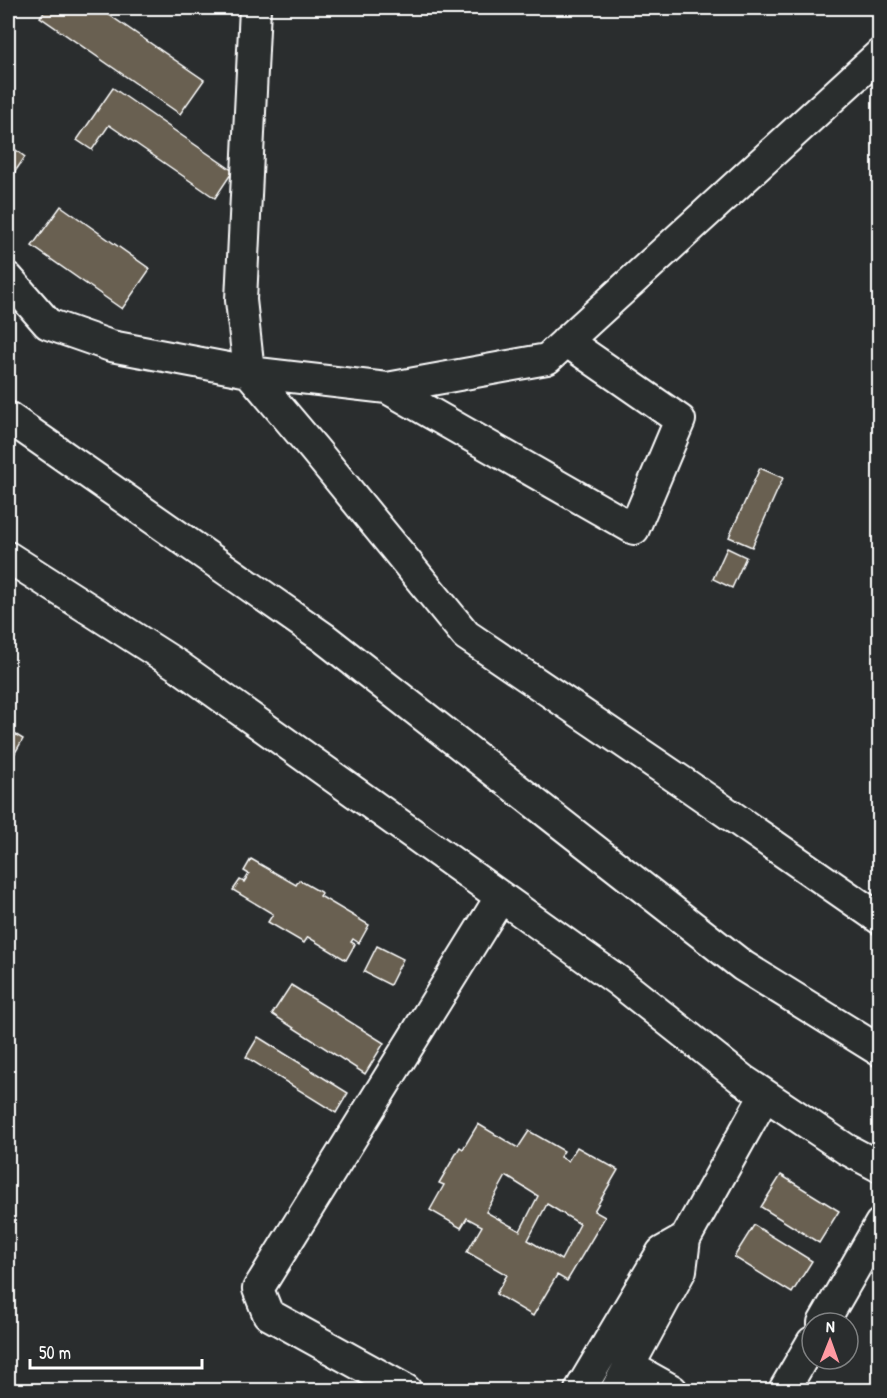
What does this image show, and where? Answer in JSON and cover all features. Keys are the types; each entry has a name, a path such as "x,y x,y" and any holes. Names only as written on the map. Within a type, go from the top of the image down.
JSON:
{"lane":[{"path":"255,8 241,300 249,372 314,448 466,636 687,785 879,919"},
{"path":"8,279 48,324 111,346 249,372 387,388 546,359 879,54"},
{"path":"387,388 634,529 680,420 566,341"},
{"path":"8,417 324,638 743,966 879,1051"},
{"path":"8,557 177,665 617,980 743,1080 846,1149 879,1167"},
{"path":"406,1390 268,1314 258,1289 500,898"},
{"path":"672,1390 622,1378 681,1270 685,1239 765,1095"},
{"path":"830,1311 879,1224"},
{"path":"580,1390 662,1252 685,1239"},
{"path":"784,1390 800,1363"}],"building":[{"path":"47,8 99,8 204,80 180,114 40,17"},
{"path":"113,88 233,171 215,198 109,125 92,150 77,140"},
{"path":"8,144 25,157 8,182"},
{"path":"61,206 150,269 122,309 32,246"},
{"path":"760,468 783,478 752,547 729,537"},
{"path":"727,548 746,557 732,588 713,579"},
{"path":"8,730 23,739 8,765"},
{"path":"251,859 296,885 299,880 322,893 320,896 369,925 359,943 353,939 351,942 355,944 346,960 308,937 304,943 268,922 273,914 233,890 240,880 244,882 249,874 244,871"},
{"path":"377,946 403,959 390,985 364,972"},
{"path":"291,985 384,1043 365,1074 272,1014"},
{"path":"258,1037 348,1093 336,1113 246,1057"},
{"path":"478,1124 518,1148 529,1131 564,1151 560,1157 568,1161 577,1147 618,1170 594,1211 605,1217 567,1281 557,1275 533,1316 496,1294 507,1275 467,1252 482,1226 467,1218 461,1228 430,1210 444,1185 439,1183 460,1147 463,1149","holes":["506,1176 538,1196 520,1231 486,1212","547,1204 580,1224 561,1260 528,1240"]},
{"path":"781,1175 839,1211 819,1243 761,1207"},
{"path":"754,1225 812,1261 792,1293 734,1257"}]}
